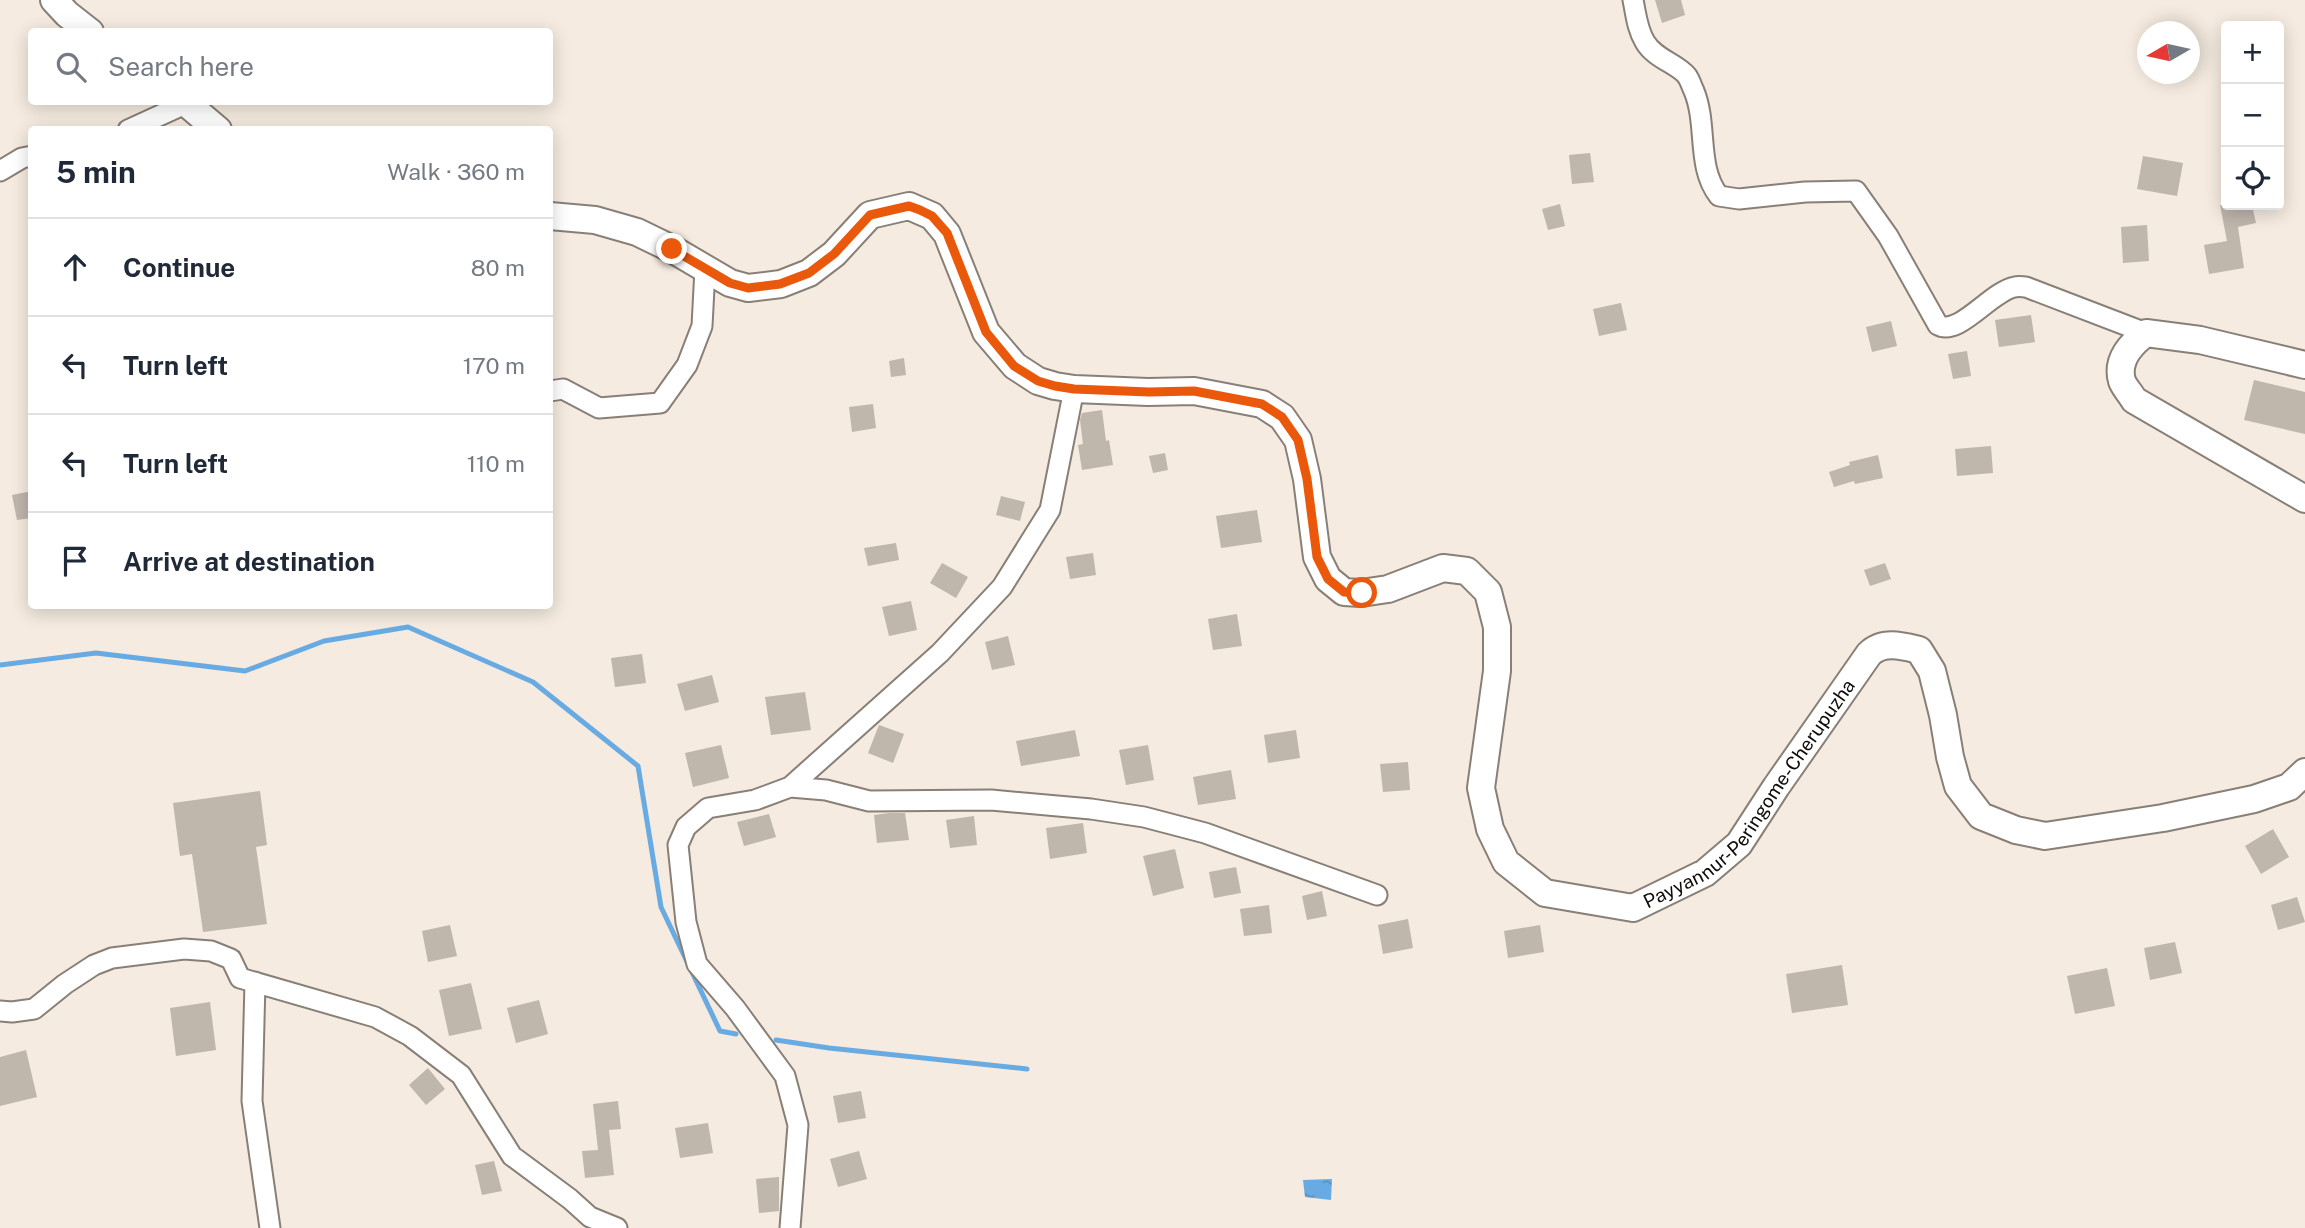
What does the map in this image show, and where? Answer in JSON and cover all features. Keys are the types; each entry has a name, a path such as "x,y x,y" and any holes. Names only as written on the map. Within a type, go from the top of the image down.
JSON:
{"main road":[{"path":"54,0 66,14 85,28"},
{"path":"189,105 213,126"},
{"name":"Payyannur-Peringome-Cherupuzha","path":"553,216 594,219 637,232 730,283 748,288 780,284 809,273 826,260 870,215 909,206 932,216 947,233 986,332 1014,366 1038,381 1074,389 1194,391 1262,404 1282,417 1298,440 1307,479 1317,557 1328,579 1344,592 1362,593 1388,589 1443,568 1467,571 1488,592 1497,627 1497,671 1483,798 1490,829 1506,862 1545,893 1633,908 1705,873 1739,844 1869,654 1874,649 1897,644 1919,650 1932,671 1958,786 1981,816 2016,830 2045,836 2163,818 2254,799 2289,787 2305,772"},
{"path":"2305,365 2200,340 2146,333 2130,344 2121,364 2122,381 2134,400 2305,499"}],"street":[{"path":"1633,0 1638,27 1645,43 1660,58 1686,75 1695,94 1702,121 1706,172 1711,187 1719,196 1739,200 1805,192 1856,191 1888,236 1941,327 1958,324 1996,296 2014,287 2026,287 2146,333"},
{"path":"136,126 180,105"},
{"path":"0,171 28,157"},
{"path":"553,391 563,389 599,408 660,403 687,365 702,326 705,269"},
{"path":"790,1228 798,1125 785,1076 735,1008 697,964 686,922 678,845 686,827 708,808 755,800 790,787 940,653 1002,587 1050,510 1074,389"},
{"path":"790,787 826,790 869,801 991,800 1144,817 1205,833 1377,895"},
{"path":"0,1011 34,1009 94,965 112,958 184,949 211,951 231,959 240,978 375,1017 410,1036 461,1075 512,1156 590,1217 617,1228"},
{"path":"255,982 252,1101 270,1228"}],"water":[{"path":"1332,1179 1331,1200 1305,1197 1303,1180"}],"building":[{"path":"1655,0 1681,0 1685,15 1662,23"},
{"path":"1590,153 1594,182 1572,184 1569,155"},
{"path":"2143,156 2183,163 2177,196 2137,189"},
{"path":"1560,204 1565,226 1548,230 1542,209"},
{"path":"2220,205 2221,210 2253,210 2256,223 2238,227 2244,268 2209,274 2204,245 2227,241"},
{"path":"2147,225 2149,261 2123,263 2121,227"},
{"path":"1621,303 1627,330 1599,336 1593,309"},
{"path":"2031,315 2035,342 1999,347 1995,320"},
{"path":"1891,321 1897,346 1872,352 1866,327"},
{"path":"1967,351 1971,376 1953,379 1948,354"},
{"path":"904,358 906,375 891,377 889,361"},
{"path":"2254,380 2305,392 2305,434 2244,420"},
{"path":"873,404 876,428 852,432 849,407"},
{"path":"1102,410 1106,441 1109,440 1113,465 1082,470 1078,445 1083,444 1080,420 1082,413"},
{"path":"1991,446 1993,473 1957,476 1955,449"},
{"path":"1165,453 1168,470 1153,473 1149,456"},
{"path":"1878,455 1883,478 1855,484 1854,481 1834,487 1829,472 1850,465 1849,462"},
{"path":"28,492 28,519 17,520 12,495"},
{"path":"1001,496 1025,502 1020,521 996,515"},
{"path":"1257,510 1262,542 1221,548 1216,516"},
{"path":"896,543 899,560 868,566 864,548"},
{"path":"1093,553 1096,575 1070,579 1066,557"},
{"path":"942,563 968,577 956,598 930,583"},
{"path":"1885,563 1891,579 1870,586 1864,570"},
{"path":"911,601 917,630 889,636 882,607"},
{"path":"1237,614 1242,646 1213,650 1208,619"},
{"path":"1008,636 1015,665 992,670 985,642"},
{"path":"642,654 646,683 615,687 611,658"},
{"path":"712,675 719,702 685,711 677,684"},
{"path":"805,692 811,730 771,735 765,697"},
{"path":"879,725 904,734 893,763 868,753"},
{"path":"1075,730 1080,756 1021,766 1016,741"},
{"path":"1296,730 1300,758 1268,763 1264,735"},
{"path":"721,745 729,778 693,787 685,753"},
{"path":"1148,745 1154,780 1126,785 1119,750"},
{"path":"1408,762 1410,790 1383,792 1380,764"},
{"path":"1231,770 1236,799 1198,805 1193,777"},
{"path":"260,791 267,845 256,847 267,924 203,932 192,854 180,856 173,803"},
{"path":"905,813 909,840 877,843 874,815"},
{"path":"769,814 776,837 744,846 737,822"},
{"path":"974,816 977,845 950,848 946,820"},
{"path":"1083,823 1087,853 1050,859 1046,828"},
{"path":"2273,829 2289,857 2261,874 2245,846"},
{"path":"1175,849 1184,888 1153,896 1143,856"},
{"path":"1236,867 1241,893 1214,898 1209,872"},
{"path":"1322,891 1327,916 1307,920 1302,896"},
{"path":"2297,897 2305,922 2278,930 2271,905"},
{"path":"1269,905 1272,933 1244,936 1240,909"},
{"path":"1408,919 1413,948 1383,954 1378,925"},
{"path":"450,925 457,956 428,962 422,931"},
{"path":"1540,925 1544,952 1508,958 1504,931"},
{"path":"2175,942 2182,973 2150,980 2144,948"},
{"path":"1842,965 1848,1005 1792,1013 1786,974"},
{"path":"2107,968 2115,1006 2075,1014 2067,976"},
{"path":"471,983 482,1029 449,1036 439,990"},
{"path":"539,1000 548,1034 516,1043 507,1008"},
{"path":"210,1002 216,1050 176,1056 170,1008"},
{"path":"26,1050 37,1097 0,1106 0,1057"},
{"path":"428,1068 445,1089 426,1105 409,1085"},
{"path":"861,1091 866,1118 838,1123 833,1096"},
{"path":"618,1101 621,1129 609,1130 614,1175 585,1178 582,1151 598,1150 593,1104"},
{"path":"708,1123 713,1153 680,1158 675,1128"},
{"path":"859,1151 867,1179 838,1187 830,1159"},
{"path":"494,1161 502,1191 482,1195 475,1165"},
{"path":"779,1177 779,1211 759,1213 756,1179"}],"waterway":[{"path":"0,665 96,653 245,671 324,641 408,627 533,682 638,766 661,907 720,1031 736,1034"},
{"path":"776,1040 1027,1069"}],"route":[{"path":"672,249 730,283 748,288 780,284 809,273 834,254 870,215 909,206 920,210 932,216 947,233 986,332 1014,366 1038,381 1074,389 1194,391 1262,404 1282,417 1298,440 1307,479 1317,557 1328,579 1344,592 1362,593"}]}
